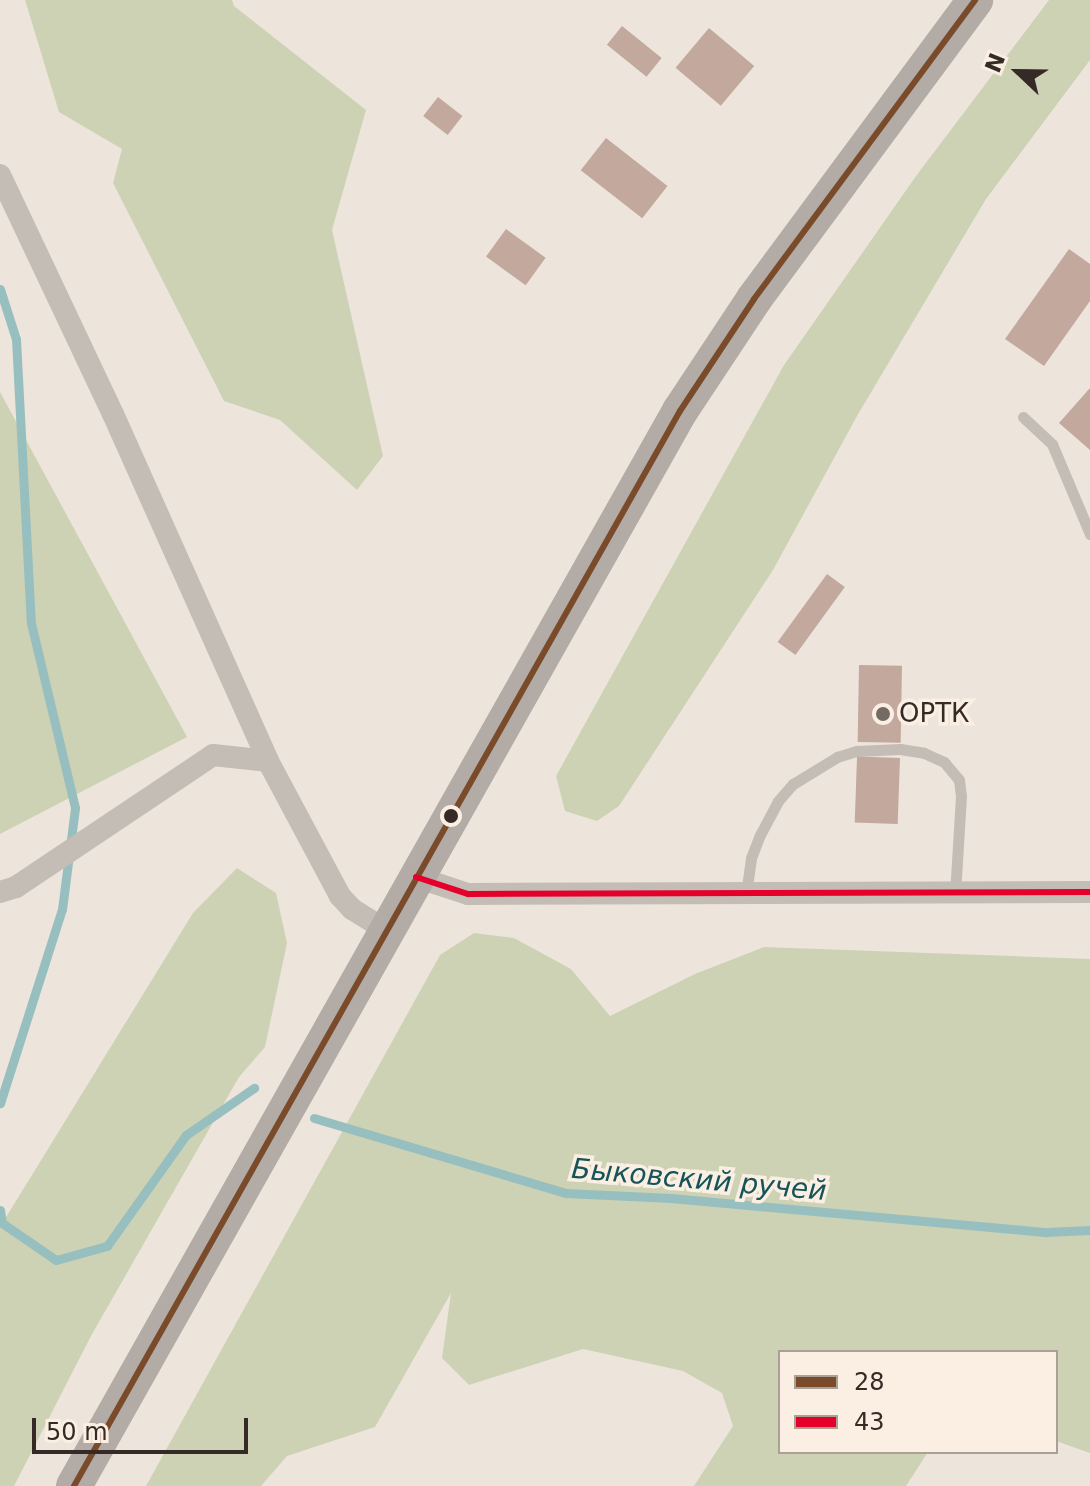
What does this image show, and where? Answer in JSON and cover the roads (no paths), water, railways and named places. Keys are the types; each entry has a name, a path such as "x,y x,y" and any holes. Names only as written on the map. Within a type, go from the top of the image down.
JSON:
{"main road":[{"path":"74,1486 680,411 754,299 975,0"}],"street":[{"path":"0,175 113,414 268,761 340,896 352,909 385,930"},
{"path":"0,892 16,887 213,755 268,761"},
{"path":"416,877 468,894 955,895 1090,892"}],"lane":[{"path":"1023,417 1052,444 1090,534"},
{"path":"746,894 751,858 760,835 778,801 793,784 837,757 857,751 900,749 924,753 944,762 959,780 961,796 955,895"}],"waterway":[{"name":"Быковский ручей","path":"0,289 16,339 31,623 75,808 62,909 0,1103"},
{"name":"Быковский ручей","path":"0,1210 2,1223 56,1260 107,1246 186,1135 254,1088"},
{"name":"Быковский ручей","path":"314,1118 566,1193 671,1198 1046,1232 1090,1230"}],"place":[{"name":"ОРТК","path":"883,714"}]}
